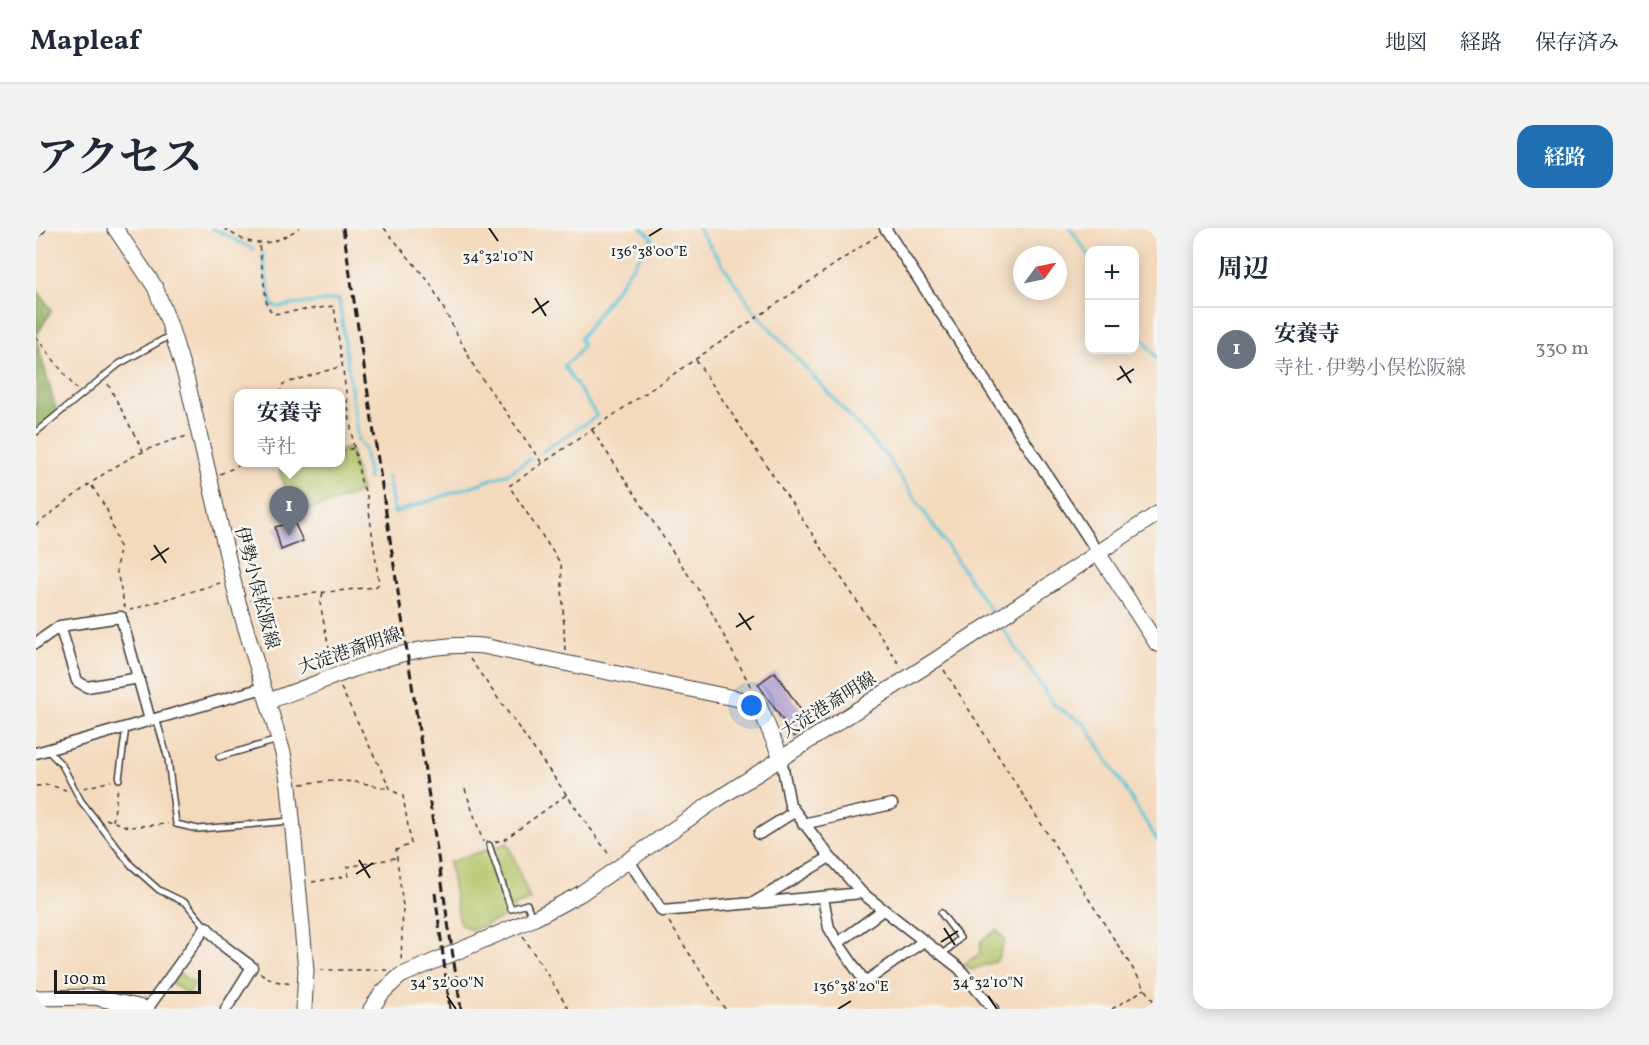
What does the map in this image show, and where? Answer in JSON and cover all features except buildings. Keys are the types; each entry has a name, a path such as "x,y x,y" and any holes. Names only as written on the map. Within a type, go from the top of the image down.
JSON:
{"main road":[{"name":"伊勢小俣松阪線","path":"115,228 155,287 173,334 187,381 238,602 280,740 289,786 306,977 304,1009"},
{"name":"大淀港斎明線","path":"265,694 336,677 398,654 459,644 496,648 758,703 781,758 938,659 1157,514"},
{"path":"1098,553 1157,644"},
{"path":"371,1009 382,993 400,976 532,920 572,898 781,758"},
{"path":"36,998 94,997 147,1009"}],"street":[{"path":"36,231 40,228"},
{"path":"886,229 1098,553"},
{"path":"36,643 60,626 121,617 153,719"},
{"path":"60,626 77,681 87,687 139,678"},
{"path":"41,751 153,719 265,694"},
{"path":"781,758 786,789 794,812 830,857 862,893 959,968 993,1009"},
{"path":"803,824 891,804"},
{"path":"759,834 794,812"},
{"path":"753,903 830,857"},
{"path":"624,864 662,911 862,893"},
{"path":"823,898 829,928 865,982 924,941"},
{"path":"838,943 883,910"},
{"path":"147,1009 206,927 225,947 252,967 226,1009"}],"lane":[{"path":"36,432 103,376 144,349 173,334"},
{"path":"153,719 168,759 176,824 198,829 292,821"},
{"path":"119,779 126,727"},
{"path":"219,757 280,740"},
{"path":"41,751 62,765 75,791 130,865 159,890 186,903 206,927"},
{"path":"489,845 511,909 527,904 532,920"},
{"path":"941,913 960,938 943,954"}],"path":[{"path":"224,228 259,244 275,242 299,228"},
{"path":"384,228 430,283 476,370 542,463"},
{"path":"566,663 561,564 509,486 886,229"},
{"path":"238,602 375,588 379,584 367,496 361,481 355,448 334,306 273,314 267,306 259,244"},
{"path":"36,337 66,379 80,393"},
{"path":"696,360 908,678"},
{"path":"281,389 283,384 343,366"},
{"path":"103,376 132,426 142,451"},
{"path":"591,430 705,600 758,703"},
{"path":"36,525 92,485 108,470 159,443 198,433"},
{"path":"345,451 355,448"},
{"path":"208,478 235,467"},
{"path":"92,485 107,510 120,550 116,568 126,611 233,580"},
{"path":"324,593 320,603 336,677 391,790"},
{"path":"459,644 567,795 624,864"},
{"path":"938,659 1157,1007"},
{"path":"36,786 49,785 75,791 119,779 112,822"},
{"path":"252,967 274,981 385,970 400,976 403,907 396,850 411,844 403,796 391,790 356,780 339,779 289,786"},
{"path":"465,789 484,846 505,839 567,795"},
{"path":"90,809 112,822 128,827 176,824"},
{"path":"297,884 348,876 347,867 396,858"},
{"path":"662,911 724,1009"},
{"path":"517,926 569,1009"},
{"path":"1112,1009 1146,989"}],"green space":[{"path":"36,289 52,310 36,336"},
{"path":"36,338 57,413 36,432"},
{"path":"350,448 361,492 316,508 303,509 299,500 287,499 279,467 345,467 345,449"},
{"path":"508,843 530,900 514,906 513,914 472,930 460,924 449,862"},
{"path":"997,930 1005,940 997,961 971,970 964,964 980,953 981,941"},
{"path":"179,973 195,984 188,995 172,983"}],"waterway":[{"path":"212,228 253,249"},
{"path":"543,451 597,416 564,366 576,355 583,344 580,339 653,238 642,228"},
{"path":"698,228 754,311 887,457 993,614"},
{"path":"1070,228 1085,250"},
{"path":"262,253 272,305 278,307 339,299 358,440 364,449 369,479"},
{"path":"1139,332 1157,359"},
{"path":"388,477 394,513 507,474 530,459"},
{"path":"1003,629 1055,706 1085,724 1157,840"}],"railway":[{"path":"343,228 461,1009"},
{"path":"435,893 450,1009"}],"place":[{"name":"安養寺","path":"289,536"}]}
